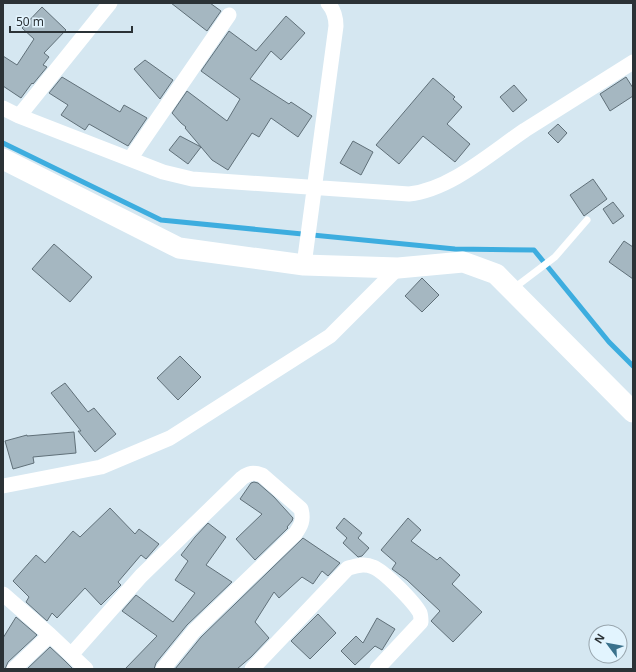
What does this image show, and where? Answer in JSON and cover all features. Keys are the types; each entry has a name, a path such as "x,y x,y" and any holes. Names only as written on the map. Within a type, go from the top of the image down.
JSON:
{"street":[{"path":"19,116 110,3"},
{"path":"305,255 336,26 335,15 328,3"},
{"path":"130,159 229,15"},
{"path":"3,108 19,116 163,172 192,179 409,194 421,193 456,177 525,130 633,62"},
{"path":"3,159 180,248 305,255 398,268 463,262 496,274 633,412"},
{"path":"3,486 101,467 170,438 330,336 398,268"},
{"path":"72,655 141,576 242,478 249,473 262,475 301,509 303,516 301,526 295,534 194,631 163,669"},
{"path":"252,669 348,568 363,564 374,567 390,580 421,615 421,622 377,669"},
{"path":"3,594 86,669"},
{"path":"14,669 50,635"}],"lane":[{"path":"512,289 540,270 555,257 587,220"}],"building":[{"path":"171,3 210,3 221,11 207,31"},
{"path":"42,7 66,30 44,53 49,57 43,65 47,67 33,84 32,83 21,98 3,86 3,56 17,65 34,39 22,28"},
{"path":"286,16 305,33 281,60 271,51 250,79 289,104 291,102 312,116 298,137 271,118 259,137 252,133 228,170 212,160 185,128 186,127 172,113 187,91 227,121 240,99 201,71 229,31 256,51"},
{"path":"145,60 173,80 160,99 134,69"},
{"path":"62,77 120,112 124,105 147,118 128,146 89,124 85,130 61,115 68,105 49,93"},
{"path":"626,77 633,88 633,96 610,111 600,94"},
{"path":"433,78 455,97 453,99 462,107 447,124 470,144 455,162 423,136 399,164 376,145"},
{"path":"514,85 527,100 513,112 500,97"},
{"path":"558,124 567,133 558,143 548,133"},
{"path":"180,136 201,147 188,164 169,150"},
{"path":"353,141 373,152 361,175 340,163"},
{"path":"593,179 607,199 584,216 570,195"},
{"path":"613,202 624,216 613,224 603,209"},
{"path":"624,241 633,247 633,279 609,262"},
{"path":"54,244 92,277 70,302 32,269"},
{"path":"422,278 439,295 422,312 405,296"},
{"path":"180,356 201,377 178,400 157,378"},
{"path":"65,383 88,412 94,408 116,434 95,452 78,431 81,431 51,393"},
{"path":"74,432 76,453 33,457 34,463 13,469 5,441 27,435"},
{"path":"251,483 258,483 274,497 293,518 287,527 288,528 255,560 236,539 262,514 240,499"},
{"path":"110,508 135,534 139,529 159,544 146,559 141,555 118,582 121,585 101,605 85,588 57,618 52,613 47,621 26,602 29,597 13,581 36,555 45,563 73,531 80,537"},
{"path":"344,518 362,533 358,538 369,548 362,556 358,557 343,543 347,538 336,528"},
{"path":"408,518 421,530 411,541 437,560 440,557 460,575 452,584 482,612 453,642 431,621 440,611 407,580 392,569 396,563 381,550"},
{"path":"208,523 226,537 206,565 232,582 187,625 156,663 154,669 125,669 157,636 122,611 136,595 173,622 195,593 175,580 188,561 181,555"},
{"path":"303,538 340,563 328,576 322,571 313,584 302,577 279,598 274,592 255,622 269,638 251,657 237,669 175,669 201,637"},
{"path":"318,614 336,633 310,659 291,641"},
{"path":"16,617 37,635 8,662 5,669 3,669 3,638"},
{"path":"377,618 395,629 382,650 375,646 355,665 341,651 356,636 363,643"},
{"path":"50,647 73,669 27,669"}],"waterway":[{"path":"3,143 161,220 455,249 534,250 609,342 633,366"}]}
